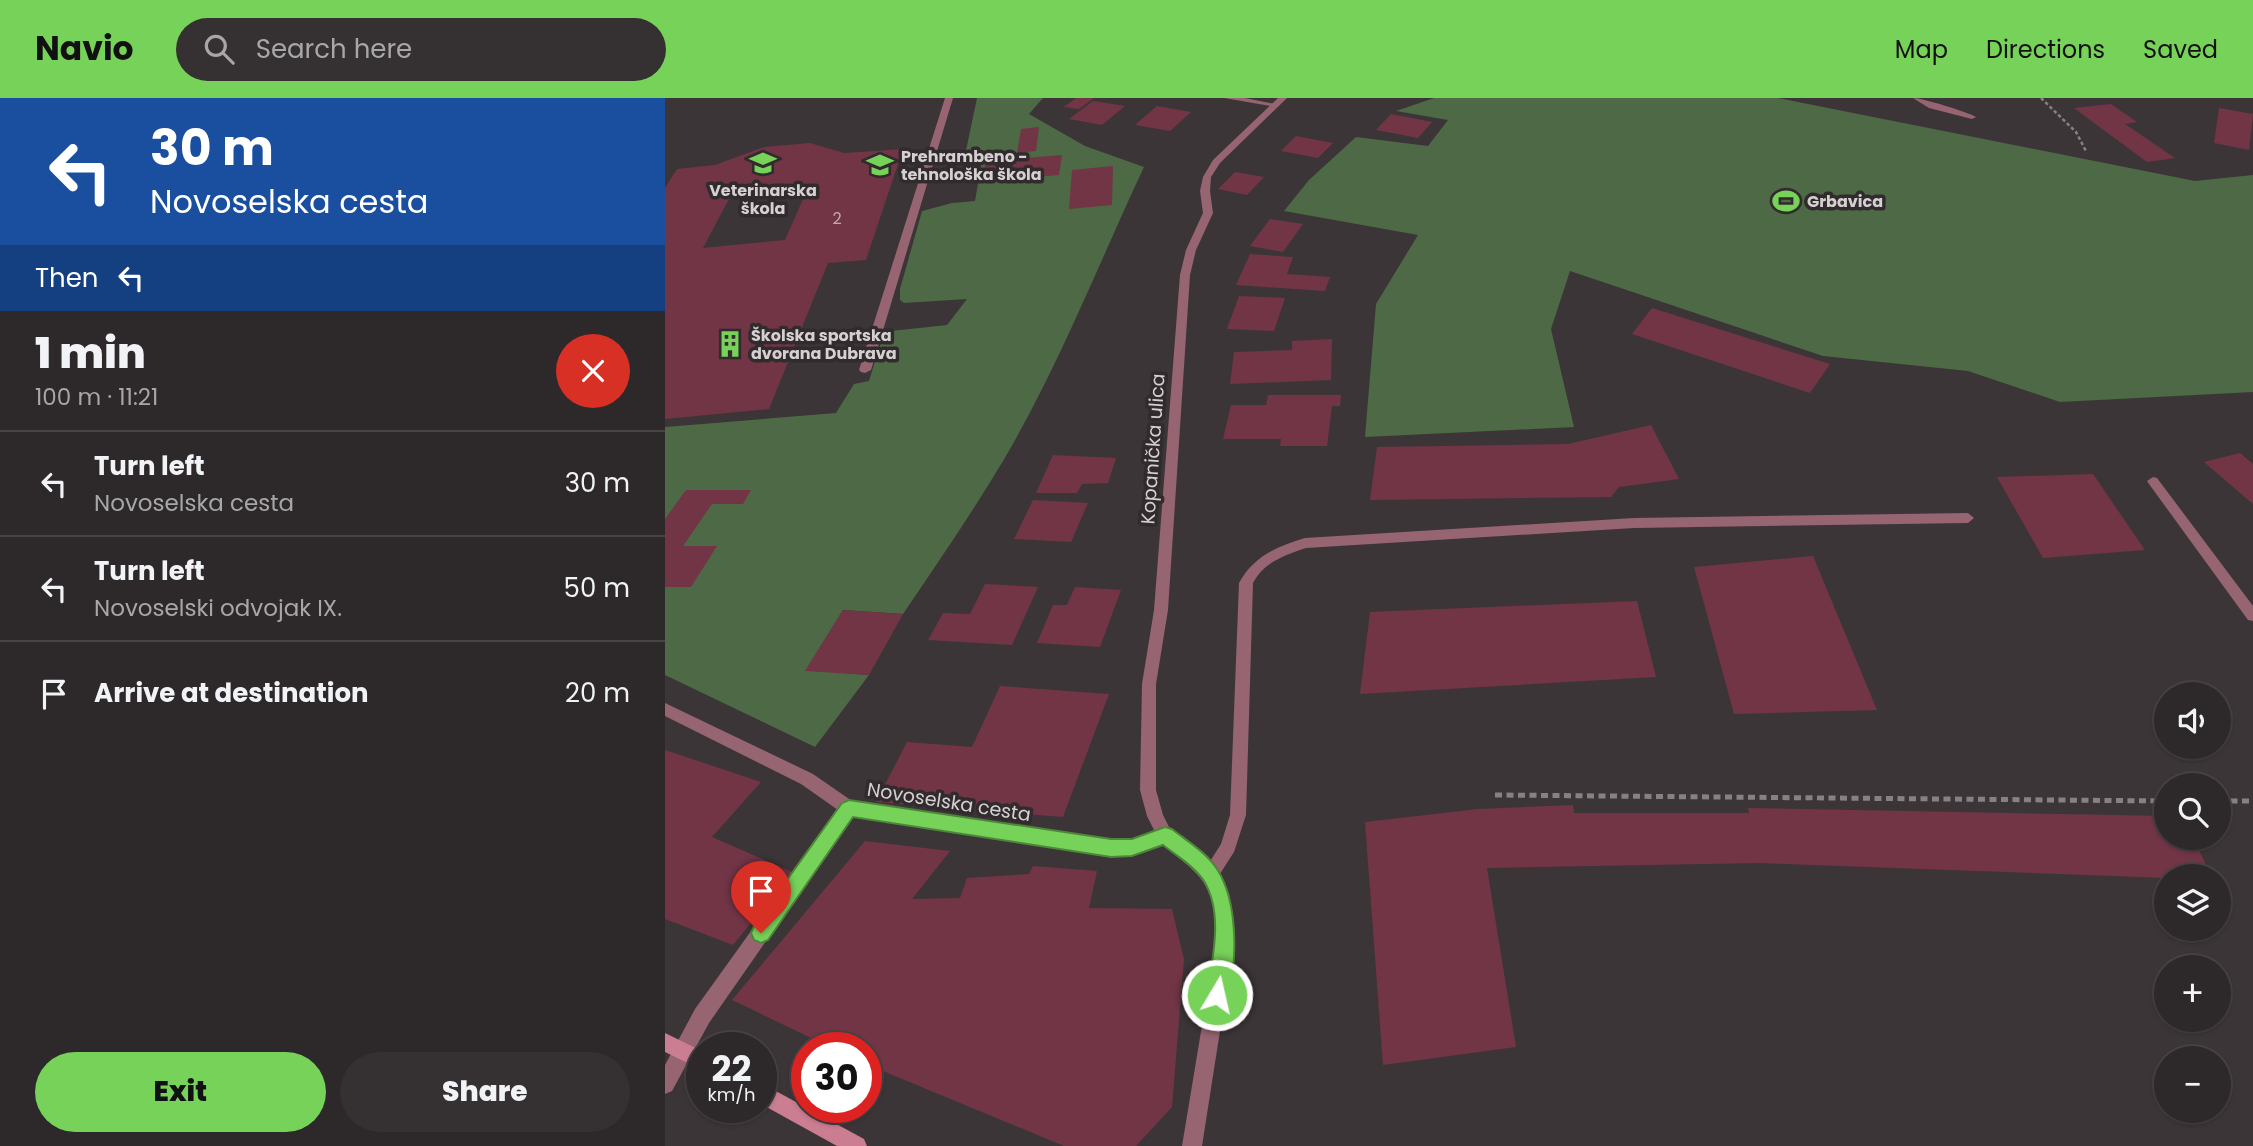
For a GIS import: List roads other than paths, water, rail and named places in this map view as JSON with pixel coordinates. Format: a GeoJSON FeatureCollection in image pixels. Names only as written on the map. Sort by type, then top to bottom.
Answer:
{"type":"FeatureCollection","features":[{"type":"Feature","properties":{"kind":"street"},"geometry":{"type":"LineString","coordinates":[[865,370],[949,98]]}},
{"type":"Feature","properties":{"kind":"street"},"geometry":{"type":"LineString","coordinates":[[1228,98],[1280,102]]}},
{"type":"Feature","properties":{"kind":"street"},"geometry":{"type":"LineString","coordinates":[[1917,98],[1932,106],[1972,117]]}},
{"type":"Feature","properties":{"kind":"street","name":"Kopanička ulica"},"geometry":{"type":"LineString","coordinates":[[1165,835],[1155,816],[1148,790],[1149,684],[1161,610],[1185,275],[1191,250],[1208,213],[1205,191],[1207,177],[1216,162],[1280,102]]}},
{"type":"Feature","properties":{"kind":"street"},"geometry":{"type":"LineString","coordinates":[[2153,481],[2250,609]]}},
{"type":"Feature","properties":{"kind":"street"},"geometry":{"type":"LineString","coordinates":[[1210,874],[1228,847],[1238,815],[1246,583],[1252,568],[1267,557],[1305,543],[1634,523],[1968,518]]}},
{"type":"Feature","properties":{"kind":"street","name":"Novoselska cesta"},"geometry":{"type":"LineString","coordinates":[[665,709],[807,779],[849,808],[1111,848],[1132,848],[1165,835]]}},
{"type":"Feature","properties":{"kind":"street"},"geometry":{"type":"LineString","coordinates":[[665,1084],[674,1046],[702,1016],[849,808]]}},
{"type":"Feature","properties":{"kind":"street"},"geometry":{"type":"LineString","coordinates":[[1165,835],[1210,874],[1220,893],[1226,935],[1192,1146]]}},
{"type":"Feature","properties":{"kind":"street"},"geometry":{"type":"LineString","coordinates":[[777,1102],[857,1146]]}},
{"type":"Feature","properties":{"kind":"place","name":"Veterinarska škola"},"geometry":{"type":"Point","coordinates":[763,163]}},
{"type":"Feature","properties":{"kind":"place","name":"Prehrambeno - tehnološka škola"},"geometry":{"type":"Point","coordinates":[880,165]}},
{"type":"Feature","properties":{"kind":"place","name":"Grbavica"},"geometry":{"type":"Point","coordinates":[1786,201]}},
{"type":"Feature","properties":{"kind":"place","name":"Školska sportska dvorana Dubrava"},"geometry":{"type":"Point","coordinates":[730,344]}}]}
